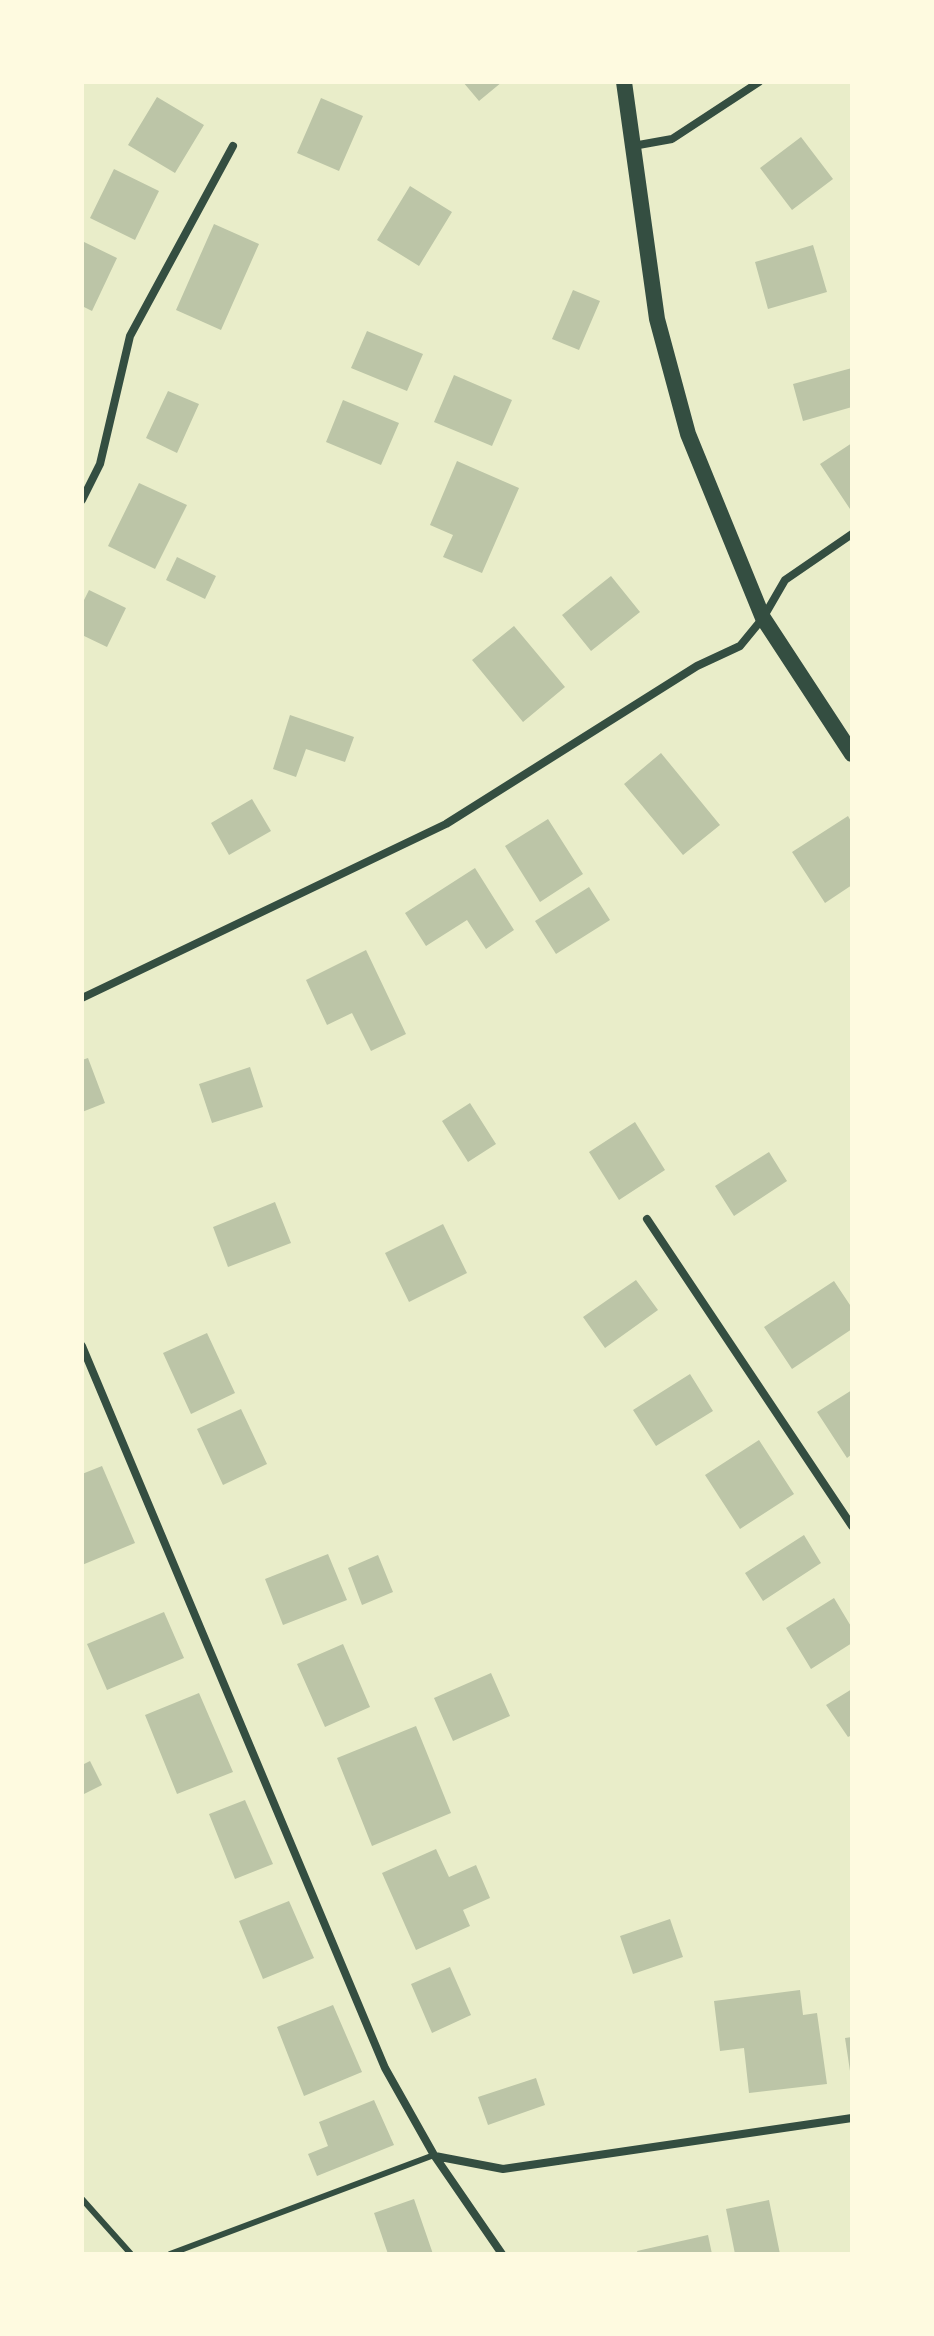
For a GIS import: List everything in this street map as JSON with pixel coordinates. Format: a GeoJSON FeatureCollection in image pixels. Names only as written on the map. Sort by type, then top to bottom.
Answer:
{"type":"FeatureCollection","features":[{"type":"Feature","properties":{"kind":"main road"},"geometry":{"type":"LineString","coordinates":[[625,89],[657,319],[688,434],[763,618],[852,754]]}},
{"type":"Feature","properties":{"kind":"street"},"geometry":{"type":"LineString","coordinates":[[613,82],[625,89]]}},
{"type":"Feature","properties":{"kind":"street"},"geometry":{"type":"LineString","coordinates":[[632,146],[672,139],[759,82]]}},
{"type":"Feature","properties":{"kind":"street"},"geometry":{"type":"LineString","coordinates":[[82,500],[100,464],[130,336],[233,146]]}},
{"type":"Feature","properties":{"kind":"street"},"geometry":{"type":"LineString","coordinates":[[82,998],[446,824],[697,666],[740,646],[763,618],[785,580],[852,534]]}},
{"type":"Feature","properties":{"kind":"street"},"geometry":{"type":"LineString","coordinates":[[647,1219],[852,1526]]}},
{"type":"Feature","properties":{"kind":"street"},"geometry":{"type":"LineString","coordinates":[[82,1346],[385,2068],[434,2155],[502,2254]]}},
{"type":"Feature","properties":{"kind":"street"},"geometry":{"type":"LineString","coordinates":[[434,2155],[503,2169],[852,2118]]}},
{"type":"Feature","properties":{"kind":"lane"},"geometry":{"type":"LineString","coordinates":[[170,2254],[434,2155]]}},
{"type":"Feature","properties":{"kind":"lane"},"geometry":{"type":"LineString","coordinates":[[82,2199],[131,2254]]}},
{"type":"Feature","properties":{"kind":"building"},"geometry":{"type":"Polygon","coordinates":[[[463,82],[502,82],[479,101],[463,82]]]}},
{"type":"Feature","properties":{"kind":"building"},"geometry":{"type":"Polygon","coordinates":[[[157,97],[204,125],[175,173],[128,145],[157,97]]]}},
{"type":"Feature","properties":{"kind":"building"},"geometry":{"type":"Polygon","coordinates":[[[321,98],[363,116],[339,171],[297,153],[321,98]]]}},
{"type":"Feature","properties":{"kind":"building"},"geometry":{"type":"Polygon","coordinates":[[[801,137],[833,179],[792,210],[760,168],[801,137]]]}},
{"type":"Feature","properties":{"kind":"building"},"geometry":{"type":"Polygon","coordinates":[[[114,169],[159,191],[135,240],[90,218],[114,169]]]}},
{"type":"Feature","properties":{"kind":"building"},"geometry":{"type":"Polygon","coordinates":[[[410,186],[452,212],[419,266],[377,240],[410,186]]]}},
{"type":"Feature","properties":{"kind":"building"},"geometry":{"type":"Polygon","coordinates":[[[214,224],[259,244],[221,330],[176,310],[214,224]]]}},
{"type":"Feature","properties":{"kind":"building"},"geometry":{"type":"Polygon","coordinates":[[[82,241],[117,258],[92,311],[82,306],[82,241]]]}},
{"type":"Feature","properties":{"kind":"building"},"geometry":{"type":"Polygon","coordinates":[[[813,245],[827,292],[768,309],[755,262],[813,245]]]}},
{"type":"Feature","properties":{"kind":"building"},"geometry":{"type":"Polygon","coordinates":[[[573,290],[600,301],[579,350],[552,339],[573,290]]]}},
{"type":"Feature","properties":{"kind":"building"},"geometry":{"type":"Polygon","coordinates":[[[367,331],[423,354],[407,391],[351,368],[367,331]]]}},
{"type":"Feature","properties":{"kind":"building"},"geometry":{"type":"Polygon","coordinates":[[[852,368],[852,407],[803,421],[793,384],[852,368]]]}},
{"type":"Feature","properties":{"kind":"building"},"geometry":{"type":"Polygon","coordinates":[[[454,375],[512,400],[492,446],[434,422],[454,375]]]}},
{"type":"Feature","properties":{"kind":"building"},"geometry":{"type":"Polygon","coordinates":[[[168,391],[199,404],[177,453],[146,438],[168,391]]]}},
{"type":"Feature","properties":{"kind":"building"},"geometry":{"type":"Polygon","coordinates":[[[343,400],[399,423],[381,465],[326,442],[343,400]]]}},
{"type":"Feature","properties":{"kind":"building"},"geometry":{"type":"Polygon","coordinates":[[[852,443],[852,512],[820,464],[852,443]]]}},
{"type":"Feature","properties":{"kind":"building"},"geometry":{"type":"Polygon","coordinates":[[[457,461],[519,488],[482,573],[443,557],[453,535],[430,525],[457,461]]]}},
{"type":"Feature","properties":{"kind":"building"},"geometry":{"type":"Polygon","coordinates":[[[139,483],[187,505],[155,569],[108,546],[139,483]]]}},
{"type":"Feature","properties":{"kind":"building"},"geometry":{"type":"Polygon","coordinates":[[[177,557],[216,576],[205,599],[166,580],[177,557]]]}},
{"type":"Feature","properties":{"kind":"building"},"geometry":{"type":"Polygon","coordinates":[[[611,576],[640,612],[591,651],[562,615],[611,576]]]}},
{"type":"Feature","properties":{"kind":"building"},"geometry":{"type":"Polygon","coordinates":[[[89,590],[126,608],[107,647],[82,635],[82,604],[89,590]]]}},
{"type":"Feature","properties":{"kind":"building"},"geometry":{"type":"Polygon","coordinates":[[[514,626],[565,687],[523,722],[472,660],[514,626]]]}},
{"type":"Feature","properties":{"kind":"building"},"geometry":{"type":"Polygon","coordinates":[[[290,715],[354,737],[345,762],[306,749],[296,777],[273,769],[290,715]]]}},
{"type":"Feature","properties":{"kind":"building"},"geometry":{"type":"Polygon","coordinates":[[[661,753],[720,825],[683,855],[624,784],[661,753]]]}},
{"type":"Feature","properties":{"kind":"building"},"geometry":{"type":"Polygon","coordinates":[[[252,799],[271,831],[229,855],[211,823],[252,799]]]}},
{"type":"Feature","properties":{"kind":"building"},"geometry":{"type":"Polygon","coordinates":[[[848,816],[852,823],[852,885],[825,903],[792,852],[848,816]]]}},
{"type":"Feature","properties":{"kind":"building"},"geometry":{"type":"Polygon","coordinates":[[[548,819],[583,874],[540,902],[505,846],[548,819]]]}},
{"type":"Feature","properties":{"kind":"building"},"geometry":{"type":"Polygon","coordinates":[[[475,868],[514,930],[486,949],[467,920],[426,946],[405,913],[475,868]]]}},
{"type":"Feature","properties":{"kind":"building"},"geometry":{"type":"Polygon","coordinates":[[[589,887],[610,920],[556,954],[535,921],[589,887]]]}},
{"type":"Feature","properties":{"kind":"building"},"geometry":{"type":"Polygon","coordinates":[[[366,950],[406,1034],[371,1051],[352,1013],[327,1025],[306,980],[366,950]]]}},
{"type":"Feature","properties":{"kind":"building"},"geometry":{"type":"Polygon","coordinates":[[[88,1058],[105,1103],[82,1112],[82,1060],[88,1058]]]}},
{"type":"Feature","properties":{"kind":"building"},"geometry":{"type":"Polygon","coordinates":[[[250,1067],[263,1107],[212,1123],[199,1084],[250,1067]]]}},
{"type":"Feature","properties":{"kind":"building"},"geometry":{"type":"Polygon","coordinates":[[[470,1103],[496,1144],[468,1162],[442,1121],[470,1103]]]}},
{"type":"Feature","properties":{"kind":"building"},"geometry":{"type":"Polygon","coordinates":[[[635,1122],[665,1170],[619,1200],[589,1152],[635,1122]]]}},
{"type":"Feature","properties":{"kind":"building"},"geometry":{"type":"Polygon","coordinates":[[[769,1152],[787,1181],[734,1216],[715,1186],[769,1152]]]}},
{"type":"Feature","properties":{"kind":"building"},"geometry":{"type":"Polygon","coordinates":[[[275,1202],[291,1243],[228,1267],[213,1227],[275,1202]]]}},
{"type":"Feature","properties":{"kind":"building"},"geometry":{"type":"Polygon","coordinates":[[[443,1224],[467,1273],[409,1302],[385,1253],[443,1224]]]}},
{"type":"Feature","properties":{"kind":"building"},"geometry":{"type":"Polygon","coordinates":[[[636,1280],[658,1310],[605,1348],[583,1317],[636,1280]]]}},
{"type":"Feature","properties":{"kind":"building"},"geometry":{"type":"Polygon","coordinates":[[[834,1281],[852,1308],[852,1329],[792,1369],[764,1327],[834,1281]]]}},
{"type":"Feature","properties":{"kind":"building"},"geometry":{"type":"Polygon","coordinates":[[[207,1333],[235,1393],[191,1414],[163,1353],[207,1333]]]}},
{"type":"Feature","properties":{"kind":"building"},"geometry":{"type":"Polygon","coordinates":[[[690,1374],[713,1411],[656,1446],[633,1410],[690,1374]]]}},
{"type":"Feature","properties":{"kind":"building"},"geometry":{"type":"Polygon","coordinates":[[[852,1390],[852,1454],[847,1458],[817,1412],[852,1390]]]}},
{"type":"Feature","properties":{"kind":"building"},"geometry":{"type":"Polygon","coordinates":[[[241,1409],[267,1464],[223,1485],[197,1429],[241,1409]]]}},
{"type":"Feature","properties":{"kind":"building"},"geometry":{"type":"Polygon","coordinates":[[[759,1440],[794,1494],[740,1529],[705,1475],[759,1440]]]}},
{"type":"Feature","properties":{"kind":"building"},"geometry":{"type":"Polygon","coordinates":[[[102,1466],[135,1543],[82,1565],[82,1474],[102,1466]]]}},
{"type":"Feature","properties":{"kind":"building"},"geometry":{"type":"Polygon","coordinates":[[[804,1535],[821,1563],[763,1601],[745,1573],[804,1535]]]}},
{"type":"Feature","properties":{"kind":"building"},"geometry":{"type":"Polygon","coordinates":[[[328,1554],[347,1600],[283,1625],[265,1579],[328,1554]]]}},
{"type":"Feature","properties":{"kind":"building"},"geometry":{"type":"Polygon","coordinates":[[[378,1555],[393,1592],[362,1605],[348,1568],[378,1555]]]}},
{"type":"Feature","properties":{"kind":"building"},"geometry":{"type":"Polygon","coordinates":[[[834,1598],[852,1628],[852,1643],[811,1669],[786,1628],[834,1598]]]}},
{"type":"Feature","properties":{"kind":"building"},"geometry":{"type":"Polygon","coordinates":[[[164,1612],[184,1658],[107,1690],[87,1644],[164,1612]]]}},
{"type":"Feature","properties":{"kind":"building"},"geometry":{"type":"Polygon","coordinates":[[[343,1644],[370,1707],[325,1727],[297,1664],[343,1644]]]}},
{"type":"Feature","properties":{"kind":"building"},"geometry":{"type":"Polygon","coordinates":[[[491,1673],[510,1716],[453,1741],[434,1698],[491,1673]]]}},
{"type":"Feature","properties":{"kind":"building"},"geometry":{"type":"Polygon","coordinates":[[[852,1689],[852,1735],[848,1737],[826,1705],[852,1689]]]}},
{"type":"Feature","properties":{"kind":"building"},"geometry":{"type":"Polygon","coordinates":[[[199,1693],[233,1772],[177,1794],[145,1715],[199,1693]]]}},
{"type":"Feature","properties":{"kind":"building"},"geometry":{"type":"Polygon","coordinates":[[[416,1726],[451,1813],[372,1846],[337,1758],[416,1726]]]}},
{"type":"Feature","properties":{"kind":"building"},"geometry":{"type":"Polygon","coordinates":[[[90,1761],[102,1785],[82,1795],[82,1765],[90,1761]]]}},
{"type":"Feature","properties":{"kind":"building"},"geometry":{"type":"Polygon","coordinates":[[[245,1800],[273,1864],[235,1879],[209,1814],[245,1800]]]}},
{"type":"Feature","properties":{"kind":"building"},"geometry":{"type":"Polygon","coordinates":[[[436,1849],[449,1877],[476,1865],[490,1898],[463,1910],[470,1926],[416,1950],[382,1873],[436,1849]]]}},
{"type":"Feature","properties":{"kind":"building"},"geometry":{"type":"Polygon","coordinates":[[[289,1901],[314,1958],[263,1979],[239,1921],[289,1901]]]}},
{"type":"Feature","properties":{"kind":"building"},"geometry":{"type":"Polygon","coordinates":[[[670,1919],[683,1957],[633,1974],[620,1936],[670,1919]]]}},
{"type":"Feature","properties":{"kind":"building"},"geometry":{"type":"Polygon","coordinates":[[[450,1967],[471,2015],[432,2033],[411,1984],[450,1967]]]}},
{"type":"Feature","properties":{"kind":"building"},"geometry":{"type":"Polygon","coordinates":[[[800,1990],[803,2015],[817,2013],[827,2084],[749,2093],[744,2048],[720,2051],[714,2001],[800,1990]]]}},
{"type":"Feature","properties":{"kind":"building"},"geometry":{"type":"Polygon","coordinates":[[[333,2005],[362,2072],[304,2096],[277,2027],[333,2005]]]}},
{"type":"Feature","properties":{"kind":"building"},"geometry":{"type":"Polygon","coordinates":[[[852,2037],[852,2071],[850,2071],[845,2038],[852,2037]]]}},
{"type":"Feature","properties":{"kind":"building"},"geometry":{"type":"Polygon","coordinates":[[[536,2078],[545,2105],[488,2125],[478,2097],[536,2078]]]}},
{"type":"Feature","properties":{"kind":"building"},"geometry":{"type":"Polygon","coordinates":[[[374,2100],[394,2145],[317,2176],[308,2154],[328,2146],[319,2122],[374,2100]]]}},
{"type":"Feature","properties":{"kind":"building"},"geometry":{"type":"Polygon","coordinates":[[[414,2199],[433,2254],[388,2254],[374,2213],[414,2199]]]}},
{"type":"Feature","properties":{"kind":"building"},"geometry":{"type":"Polygon","coordinates":[[[769,2200],[780,2254],[735,2254],[726,2209],[769,2200]]]}},
{"type":"Feature","properties":{"kind":"building"},"geometry":{"type":"Polygon","coordinates":[[[708,2235],[712,2254],[638,2254],[637,2251],[708,2235]]]}}]}
